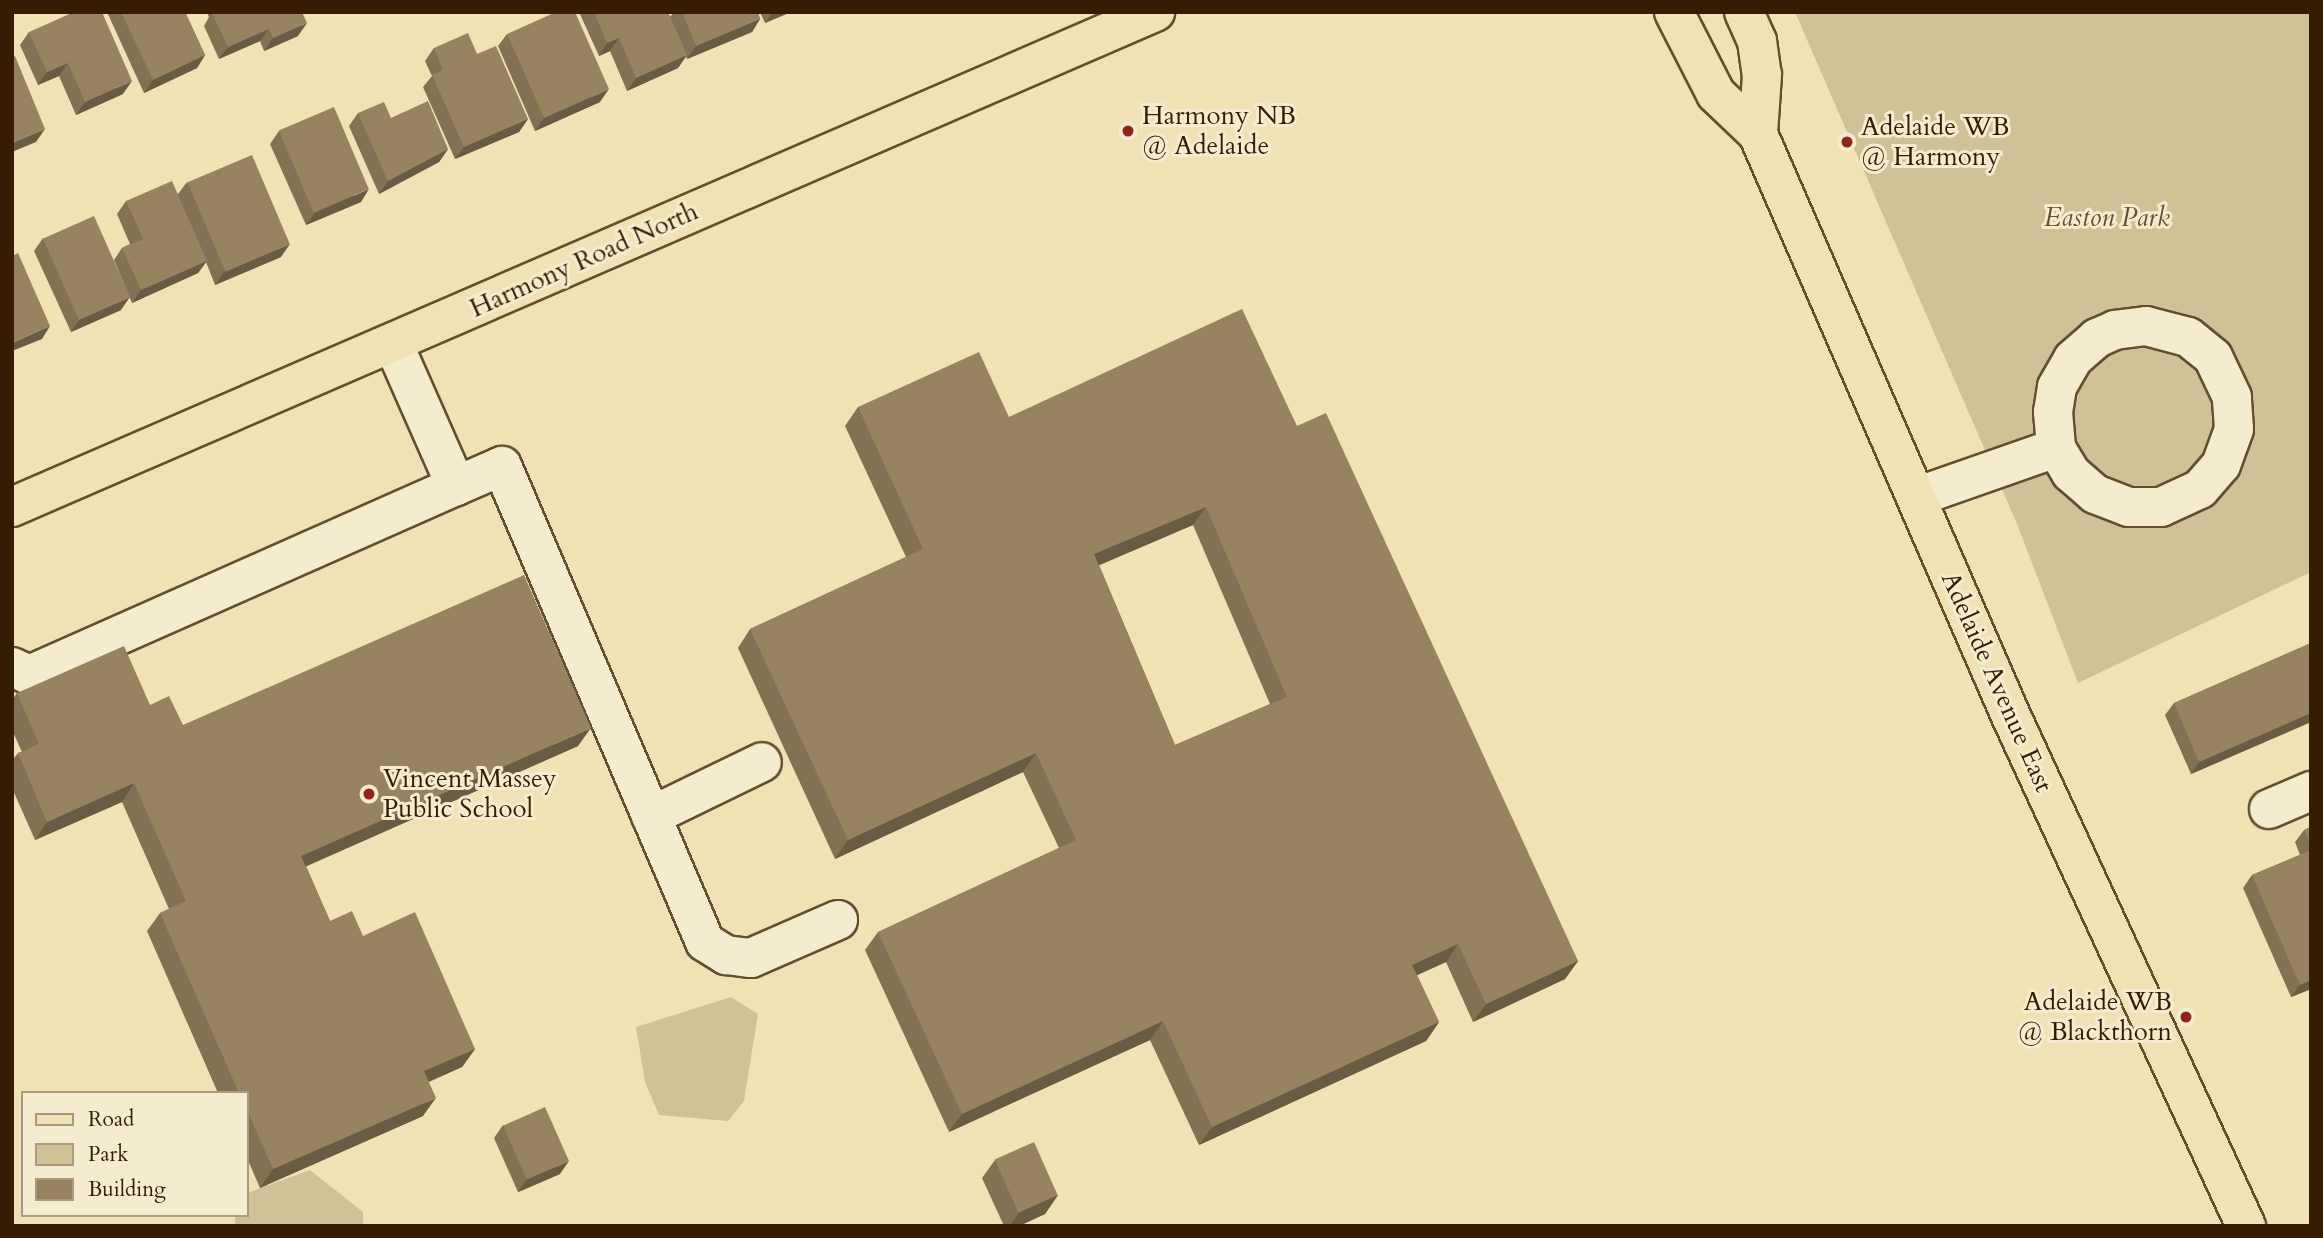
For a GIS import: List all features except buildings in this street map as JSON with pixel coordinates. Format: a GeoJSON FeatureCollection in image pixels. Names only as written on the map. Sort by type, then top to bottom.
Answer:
{"type":"FeatureCollection","features":[{"type":"Feature","properties":{"kind":"main road","name":"Harmony Road North"},"geometry":{"type":"LineString","coordinates":[[12,507],[1155,12]]}},
{"type":"Feature","properties":{"kind":"main road","name":"Adelaide Avenue East"},"geometry":{"type":"LineString","coordinates":[[1674,12],[1716,94],[1758,134],[2011,716],[2246,1226]]}},
{"type":"Feature","properties":{"kind":"main road","name":"Adelaide Avenue East"},"geometry":{"type":"LineString","coordinates":[[1744,12],[1757,41],[1762,75],[1758,134]]}},
{"type":"Feature","properties":{"kind":"lane"},"geometry":{"type":"LineString","coordinates":[[2146,326],[2188,337],[2213,358],[2232,397],[2234,429],[2221,465],[2200,489],[2161,507],[2129,507],[2095,495],[2071,473],[2056,447],[2053,412],[2057,387],[2073,359],[2096,338],[2115,330],[2146,326]]}},
{"type":"Feature","properties":{"kind":"lane"},"geometry":{"type":"LineString","coordinates":[[393,342],[456,486]]}},
{"type":"Feature","properties":{"kind":"lane"},"geometry":{"type":"LineString","coordinates":[[1916,497],[2056,447]]}},
{"type":"Feature","properties":{"kind":"lane"},"geometry":{"type":"LineString","coordinates":[[12,667],[29,675],[502,466],[705,942],[726,954],[751,958],[838,920]]}},
{"type":"Feature","properties":{"kind":"lane"},"geometry":{"type":"LineString","coordinates":[[651,816],[762,762]]}},
{"type":"Feature","properties":{"kind":"lane"},"geometry":{"type":"LineString","coordinates":[[2269,809],[2311,791]]}},
{"type":"Feature","properties":{"kind":"green space","name":"Easton Park"},"geometry":{"type":"Polygon","coordinates":[[[1795,12],[2311,12],[2311,572],[2078,683],[2017,524],[1795,12]]]}},
{"type":"Feature","properties":{"kind":"green space"},"geometry":{"type":"Polygon","coordinates":[[[731,997],[758,1014],[744,1101],[728,1121],[659,1115],[645,1082],[636,1027],[731,997]]]}},
{"type":"Feature","properties":{"kind":"green space"},"geometry":{"type":"Polygon","coordinates":[[[310,1170],[363,1212],[363,1226],[235,1226],[235,1217],[248,1217],[248,1193],[310,1170]]]}},
{"type":"Feature","properties":{"kind":"place","name":"Harmony NB @ Adelaide"},"geometry":{"type":"Point","coordinates":[1128,131]}},
{"type":"Feature","properties":{"kind":"place","name":"Adelaide WB @ Harmony"},"geometry":{"type":"Point","coordinates":[1847,142]}},
{"type":"Feature","properties":{"kind":"place","name":"Vincent Massey Public School"},"geometry":{"type":"Point","coordinates":[369,794]}},
{"type":"Feature","properties":{"kind":"place","name":"Adelaide WB @ Blackthorn"},"geometry":{"type":"Point","coordinates":[2186,1017]}}]}
